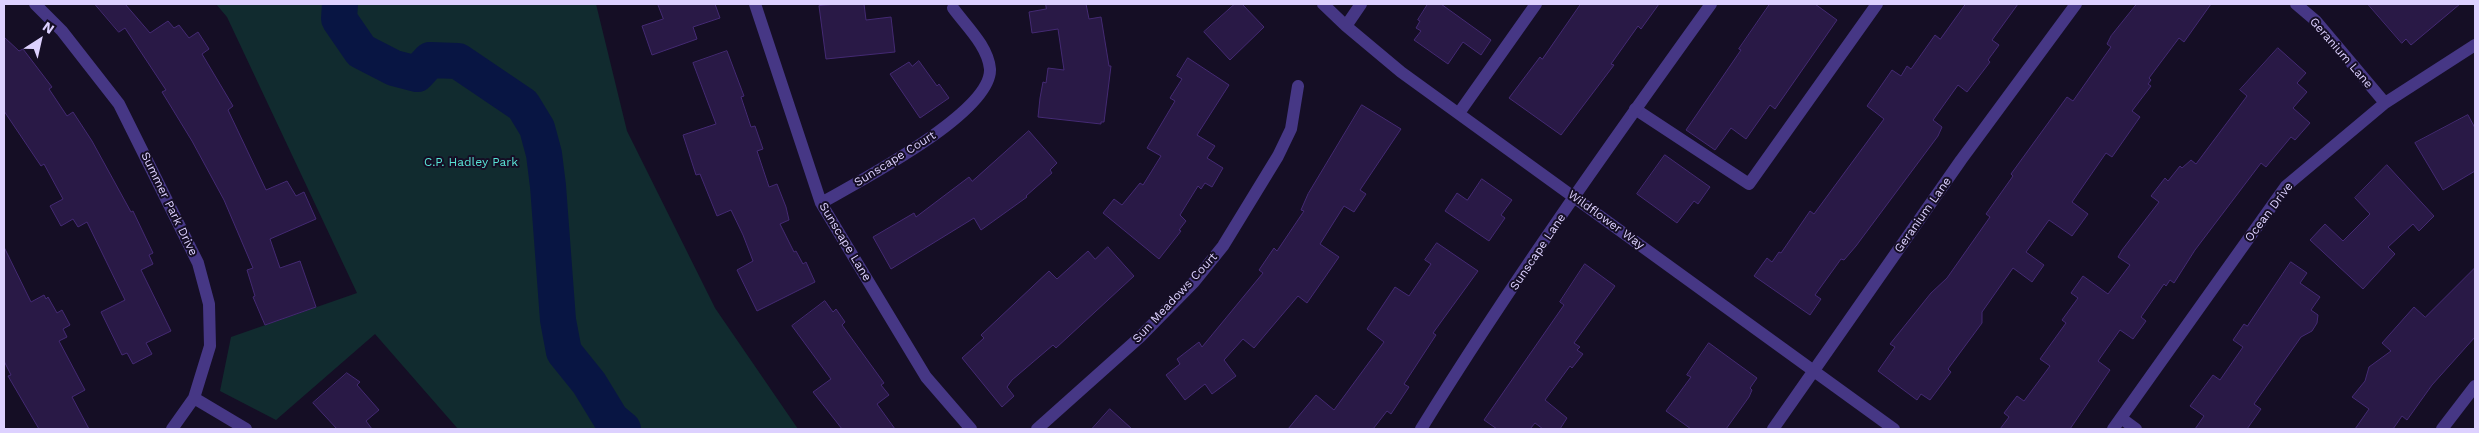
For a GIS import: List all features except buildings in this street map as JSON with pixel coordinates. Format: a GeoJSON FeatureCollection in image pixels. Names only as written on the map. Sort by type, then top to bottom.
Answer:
{"type":"FeatureCollection","features":[{"type":"Feature","properties":{"kind":"street","name":"Summer Park Drive"},"geometry":{"type":"LineString","coordinates":[[35,4],[62,31],[120,104],[198,263],[209,304],[210,346],[194,398],[172,429]]}},
{"type":"Feature","properties":{"kind":"street","name":"Sunscape Lane"},"geometry":{"type":"LineString","coordinates":[[755,4],[821,204],[926,377],[971,429]]}},
{"type":"Feature","properties":{"kind":"street","name":"Wildflower Way"},"geometry":{"type":"LineString","coordinates":[[1323,4],[1346,26],[1402,72],[1894,429]]}},
{"type":"Feature","properties":{"kind":"street"},"geometry":{"type":"LineString","coordinates":[[1346,26],[1361,4]]}},
{"type":"Feature","properties":{"kind":"street"},"geometry":{"type":"LineString","coordinates":[[1459,113],[1536,4]]}},
{"type":"Feature","properties":{"kind":"street","name":"Sunscape Lane"},"geometry":{"type":"LineString","coordinates":[[1421,429],[1450,382],[1635,109],[1711,4]]}},
{"type":"Feature","properties":{"kind":"street"},"geometry":{"type":"LineString","coordinates":[[1635,109],[1749,184],[1877,4]]}},
{"type":"Feature","properties":{"kind":"street","name":"Geranium Lane"},"geometry":{"type":"LineString","coordinates":[[1773,429],[1961,160],[2076,4]]}},
{"type":"Feature","properties":{"kind":"street","name":"Geranium Lane"},"geometry":{"type":"LineString","coordinates":[[2296,4],[2316,21],[2385,103]]}},
{"type":"Feature","properties":{"kind":"street","name":"Sunscape Court"},"geometry":{"type":"LineString","coordinates":[[821,204],[924,143],[980,96],[990,70],[983,47],[953,8]]}},
{"type":"Feature","properties":{"kind":"street","name":"Ocean Drive"},"geometry":{"type":"LineString","coordinates":[[2113,429],[2286,186],[2385,103],[2475,45]]}},
{"type":"Feature","properties":{"kind":"street","name":"Sun Meadows Court"},"geometry":{"type":"LineString","coordinates":[[1038,429],[1140,337],[1194,282],[1223,246],[1278,156],[1291,129],[1298,86]]}},
{"type":"Feature","properties":{"kind":"street"},"geometry":{"type":"LineString","coordinates":[[2442,429],[2475,386]]}},
{"type":"Feature","properties":{"kind":"street"},"geometry":{"type":"LineString","coordinates":[[194,398],[246,429]]}},
{"type":"Feature","properties":{"kind":"street"},"geometry":{"type":"LineString","coordinates":[[2121,418],[2136,429]]}},
{"type":"Feature","properties":{"kind":"green space","name":"C.P. Hadley Park"},"geometry":{"type":"Polygon","coordinates":[[[216,4],[596,4],[627,131],[715,308],[798,429],[458,429],[375,334],[276,420],[220,391],[231,337],[357,293],[227,17],[216,4]]]}},
{"type":"Feature","properties":{"kind":"waterway"},"geometry":{"type":"LineString","coordinates":[[340,4],[339,19],[361,51],[394,68],[417,74],[430,60],[458,61],[523,105],[537,128],[544,154],[558,320],[564,352],[589,383],[611,419],[623,429]]}}]}
